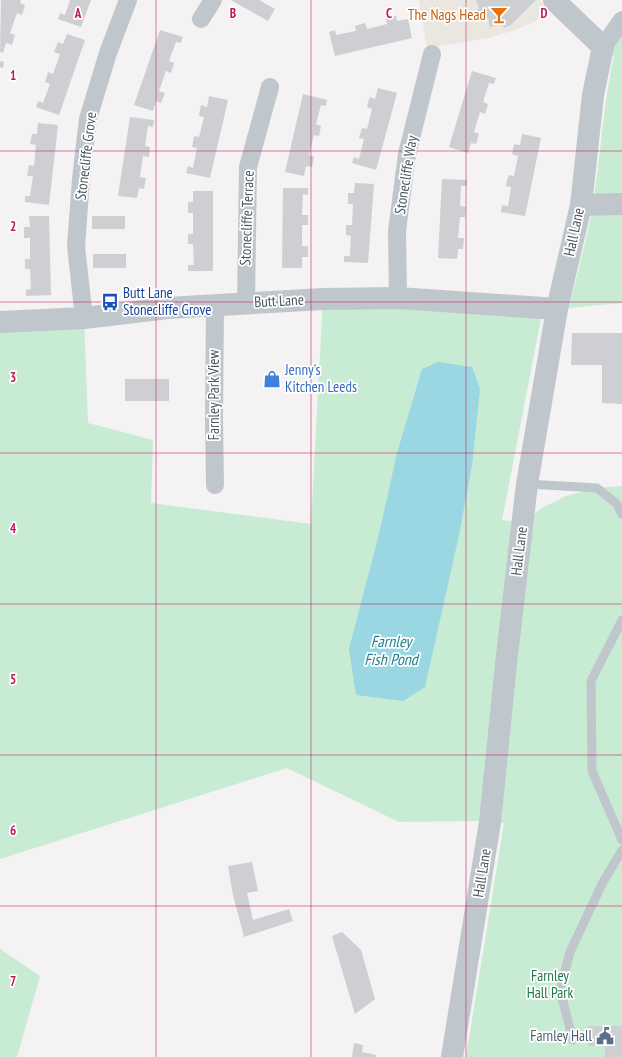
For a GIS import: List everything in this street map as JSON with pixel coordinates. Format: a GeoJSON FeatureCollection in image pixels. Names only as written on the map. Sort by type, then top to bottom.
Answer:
{"type":"FeatureCollection","features":[{"type":"Feature","properties":{"kind":"street","name":"Stonecliffe Grove"},"geometry":{"type":"LineString","coordinates":[[84,318],[76,246],[81,178],[88,119],[108,53],[128,0]]}},
{"type":"Feature","properties":{"kind":"street"},"geometry":{"type":"LineString","coordinates":[[202,19],[213,0]]}},
{"type":"Feature","properties":{"kind":"street"},"geometry":{"type":"LineString","coordinates":[[554,0],[603,47],[622,20]]}},
{"type":"Feature","properties":{"kind":"street","name":"Hall Lane"},"geometry":{"type":"LineString","coordinates":[[452,1057],[490,822],[506,664],[527,484],[557,309],[581,204],[593,95],[603,47]]}},
{"type":"Feature","properties":{"kind":"street","name":"Stonecliffe Way"},"geometry":{"type":"LineString","coordinates":[[398,298],[397,231],[407,154],[432,54]]}},
{"type":"Feature","properties":{"kind":"street","name":"Stonecliffe Terrace"},"geometry":{"type":"LineString","coordinates":[[246,303],[248,168],[270,87]]}},
{"type":"Feature","properties":{"kind":"street"},"geometry":{"type":"LineString","coordinates":[[581,204],[622,204]]}},
{"type":"Feature","properties":{"kind":"street","name":"Butt Lane"},"geometry":{"type":"LineString","coordinates":[[0,322],[84,318],[168,308],[323,299],[398,298],[557,309]]}},
{"type":"Feature","properties":{"kind":"street","name":"Farnley Park View"},"geometry":{"type":"LineString","coordinates":[[214,485],[215,305]]}},
{"type":"Feature","properties":{"kind":"lane"},"geometry":{"type":"LineString","coordinates":[[527,484],[597,488],[617,504],[622,514]]}},
{"type":"Feature","properties":{"kind":"lane"},"geometry":{"type":"LineString","coordinates":[[622,620],[591,681],[592,771],[622,840]]}},
{"type":"Feature","properties":{"kind":"lane"},"geometry":{"type":"LineString","coordinates":[[573,1040],[560,990],[570,952],[602,884],[622,850]]}},
{"type":"Feature","properties":{"kind":"shaded area"},"geometry":{"type":"Polygon","coordinates":[[[419,0],[540,0],[550,9],[536,21],[515,30],[489,38],[427,48],[419,0]]]}},
{"type":"Feature","properties":{"kind":"green space"},"geometry":{"type":"Polygon","coordinates":[[[622,20],[622,303],[569,308],[593,204],[607,92],[614,56],[603,47],[622,20]]]}},
{"type":"Feature","properties":{"kind":"green space","name":"Farnley Hall Park"},"geometry":{"type":"Polygon","coordinates":[[[323,299],[543,308],[502,520],[526,523],[540,509],[566,496],[597,488],[622,486],[622,1057],[466,1057],[504,823],[478,821],[399,822],[287,768],[0,859],[0,322],[84,318],[88,423],[153,440],[151,503],[311,524],[323,299]]]}},
{"type":"Feature","properties":{"kind":"green space"},"geometry":{"type":"Polygon","coordinates":[[[0,949],[40,976],[17,1057],[0,1057],[0,949]]]}},
{"type":"Feature","properties":{"kind":"water","name":"Farnley Fish Pond"},"geometry":{"type":"Polygon","coordinates":[[[438,362],[472,367],[480,389],[472,465],[459,535],[425,687],[403,701],[356,695],[349,649],[380,530],[397,453],[422,369],[438,362]]]}},
{"type":"Feature","properties":{"kind":"building"},"geometry":{"type":"Polygon","coordinates":[[[1,0],[21,0],[20,3],[25,5],[22,15],[17,13],[10,33],[15,35],[12,45],[6,43],[3,53],[0,52],[1,0]]]}},
{"type":"Feature","properties":{"kind":"building"},"geometry":{"type":"Polygon","coordinates":[[[70,0],[91,0],[81,27],[58,19],[60,13],[65,15],[70,0]]]}},
{"type":"Feature","properties":{"kind":"building"},"geometry":{"type":"Polygon","coordinates":[[[231,0],[259,0],[275,9],[268,21],[231,0]]]}},
{"type":"Feature","properties":{"kind":"building","name":"The Nags Head"},"geometry":{"type":"Polygon","coordinates":[[[476,0],[536,0],[511,25],[504,28],[502,23],[490,27],[488,19],[480,22],[476,10],[479,9],[476,0]]]}},
{"type":"Feature","properties":{"kind":"building"},"geometry":{"type":"Polygon","coordinates":[[[396,16],[397,21],[408,19],[412,38],[335,56],[329,32],[335,30],[336,35],[356,31],[355,26],[365,23],[367,29],[387,24],[386,18],[396,16]]]}},
{"type":"Feature","properties":{"kind":"building"},"geometry":{"type":"Polygon","coordinates":[[[160,30],[183,37],[181,43],[176,42],[169,61],[174,63],[171,73],[166,71],[159,91],[165,93],[161,103],[156,101],[153,111],[134,105],[160,30]]]}},
{"type":"Feature","properties":{"kind":"building"},"geometry":{"type":"Polygon","coordinates":[[[67,34],[85,40],[59,115],[36,107],[38,101],[43,103],[50,84],[45,82],[48,72],[53,74],[60,54],[54,52],[58,42],[63,44],[67,34]]]}},
{"type":"Feature","properties":{"kind":"building"},"geometry":{"type":"Polygon","coordinates":[[[0,61],[4,62],[3,68],[0,67],[0,61]]]}},
{"type":"Feature","properties":{"kind":"building"},"geometry":{"type":"Polygon","coordinates":[[[472,71],[496,78],[494,84],[489,83],[483,102],[488,104],[485,114],[480,112],[474,132],[479,134],[476,144],[471,143],[468,153],[449,147],[472,71]]]}},
{"type":"Feature","properties":{"kind":"building"},"geometry":{"type":"Polygon","coordinates":[[[378,88],[397,93],[376,170],[352,163],[354,157],[359,159],[364,139],[359,138],[362,128],[367,129],[372,109],[367,107],[368,102],[370,97],[375,99],[378,88]]]}},
{"type":"Feature","properties":{"kind":"building"},"geometry":{"type":"Polygon","coordinates":[[[303,94],[327,100],[326,106],[321,105],[316,124],[321,126],[319,136],[314,135],[309,155],[314,157],[312,167],[306,166],[304,176],[285,172],[303,94]]]}},
{"type":"Feature","properties":{"kind":"building"},"geometry":{"type":"Polygon","coordinates":[[[209,96],[228,100],[210,178],[186,173],[188,166],[193,168],[197,148],[192,147],[194,136],[199,137],[204,117],[199,116],[201,105],[207,107],[209,96]]]}},
{"type":"Feature","properties":{"kind":"building"},"geometry":{"type":"Polygon","coordinates":[[[130,117],[154,120],[153,127],[148,126],[145,146],[150,147],[149,157],[143,156],[140,177],[146,178],[144,189],[139,188],[137,198],[118,196],[130,117]]]}},
{"type":"Feature","properties":{"kind":"building"},"geometry":{"type":"Polygon","coordinates":[[[38,123],[58,125],[49,205],[25,202],[25,196],[30,196],[33,176],[27,176],[29,165],[34,166],[36,145],[30,144],[32,134],[37,134],[38,123]]]}},
{"type":"Feature","properties":{"kind":"building"},"geometry":{"type":"Polygon","coordinates":[[[522,134],[541,138],[525,216],[501,212],[502,205],[508,206],[511,187],[506,186],[507,180],[509,175],[514,176],[518,156],[512,154],[514,144],[520,145],[522,134]]]}},
{"type":"Feature","properties":{"kind":"building"},"geometry":{"type":"Polygon","coordinates":[[[442,179],[467,180],[467,186],[461,186],[460,206],[466,207],[465,217],[460,217],[458,238],[464,238],[463,249],[458,249],[457,259],[438,258],[442,179]]]}},
{"type":"Feature","properties":{"kind":"building"},"geometry":{"type":"Polygon","coordinates":[[[355,183],[374,184],[368,263],[344,262],[344,256],[350,256],[351,236],[346,235],[346,225],[352,225],[353,204],[348,204],[348,193],[354,193],[355,183]]]}},
{"type":"Feature","properties":{"kind":"building"},"geometry":{"type":"Polygon","coordinates":[[[283,188],[308,188],[308,195],[303,194],[302,215],[308,215],[308,225],[302,225],[302,246],[308,246],[308,257],[302,257],[302,268],[282,268],[283,188]]]}},
{"type":"Feature","properties":{"kind":"building"},"geometry":{"type":"Polygon","coordinates":[[[193,191],[213,191],[213,271],[188,271],[188,265],[194,265],[193,244],[188,244],[188,234],[193,234],[193,213],[188,213],[188,202],[193,202],[193,191]]]}},
{"type":"Feature","properties":{"kind":"building"},"geometry":{"type":"Polygon","coordinates":[[[29,216],[49,216],[51,295],[26,296],[26,290],[31,289],[30,269],[25,269],[25,259],[30,259],[30,238],[24,238],[24,227],[30,227],[29,216]]]}},
{"type":"Feature","properties":{"kind":"building"},"geometry":{"type":"Polygon","coordinates":[[[92,216],[125,216],[125,229],[92,229],[92,216]]]}},
{"type":"Feature","properties":{"kind":"building"},"geometry":{"type":"Polygon","coordinates":[[[93,254],[126,254],[126,268],[93,268],[93,254]]]}},
{"type":"Feature","properties":{"kind":"building"},"geometry":{"type":"Polygon","coordinates":[[[572,333],[622,333],[622,404],[602,403],[602,365],[571,365],[572,333]]]}},
{"type":"Feature","properties":{"kind":"building"},"geometry":{"type":"Polygon","coordinates":[[[125,379],[169,379],[169,401],[125,401],[125,379]]]}},
{"type":"Feature","properties":{"kind":"building"},"geometry":{"type":"Polygon","coordinates":[[[252,862],[258,891],[247,893],[253,920],[289,909],[293,921],[244,937],[233,895],[228,866],[252,862]]]}},
{"type":"Feature","properties":{"kind":"building"},"geometry":{"type":"Polygon","coordinates":[[[342,932],[361,950],[375,999],[355,1014],[332,936],[342,932]]]}},
{"type":"Feature","properties":{"kind":"building","name":"Farnley Hall"},"geometry":{"type":"Polygon","coordinates":[[[588,1026],[622,1026],[622,1057],[605,1057],[605,1046],[588,1046],[588,1026]]]}},
{"type":"Feature","properties":{"kind":"building"},"geometry":{"type":"Polygon","coordinates":[[[354,1043],[363,1045],[362,1052],[376,1055],[376,1057],[352,1057],[354,1043]]]}},
{"type":"Feature","properties":{"kind":"place","name":"The Nags Head"},"geometry":{"type":"Point","coordinates":[499,15]}},
{"type":"Feature","properties":{"kind":"place","name":"Butt Lane Stonecliffe Grove"},"geometry":{"type":"Point","coordinates":[110,302]}},
{"type":"Feature","properties":{"kind":"place","name":"Jenny's Kitchen Leeds"},"geometry":{"type":"Point","coordinates":[272,379]}},
{"type":"Feature","properties":{"kind":"place","name":"Farnley Hall"},"geometry":{"type":"Point","coordinates":[605,1036]}}]}
